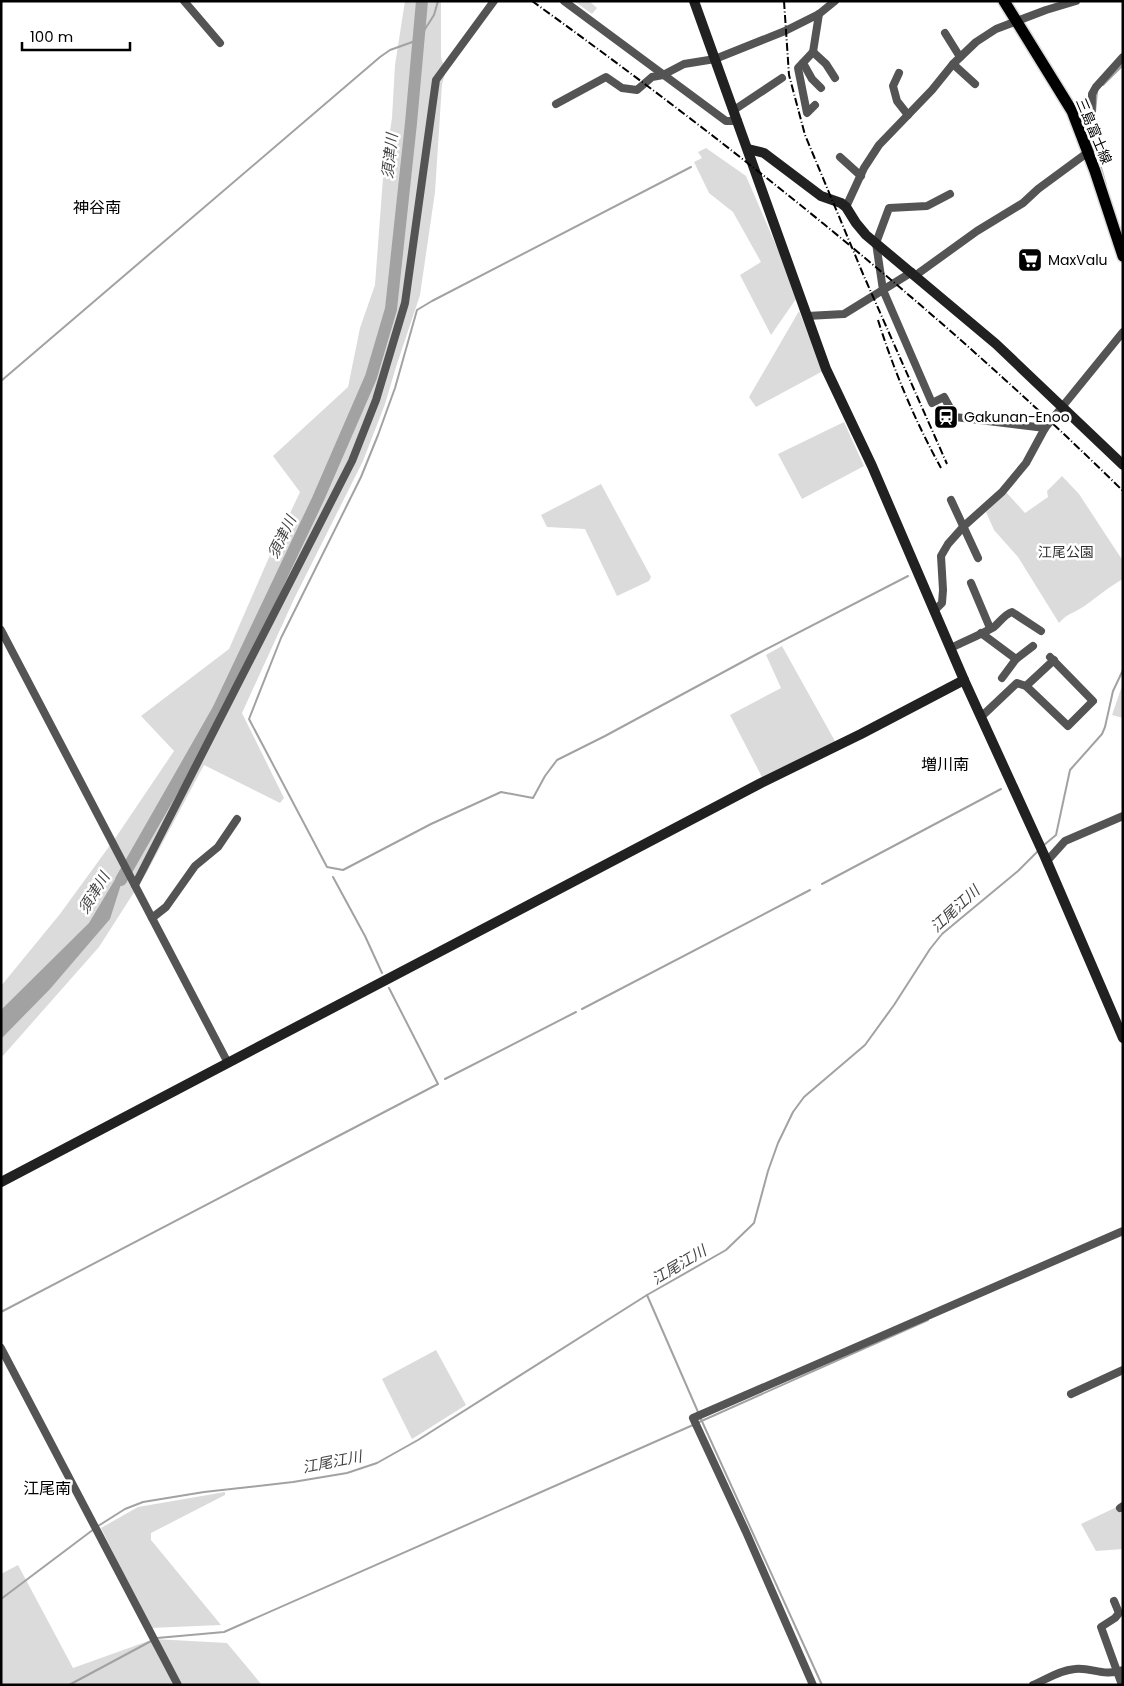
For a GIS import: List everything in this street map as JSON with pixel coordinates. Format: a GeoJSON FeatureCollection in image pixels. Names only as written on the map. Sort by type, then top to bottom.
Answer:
{"type":"FeatureCollection","features":[{"type":"Feature","properties":{"kind":"main road","name":"三島富士線"},"geometry":{"type":"LineString","coordinates":[[1004,1],[1072,111],[1104,196],[1123,256]]}},
{"type":"Feature","properties":{"kind":"street"},"geometry":{"type":"LineString","coordinates":[[184,1],[220,43]]}},
{"type":"Feature","properties":{"kind":"street"},"geometry":{"type":"LineString","coordinates":[[135,885],[352,461],[376,400],[405,303],[436,80],[494,1]]}},
{"type":"Feature","properties":{"kind":"street"},"geometry":{"type":"LineString","coordinates":[[564,1],[726,121],[738,121]]}},
{"type":"Feature","properties":{"kind":"street"},"geometry":{"type":"LineString","coordinates":[[694,1],[826,369],[872,466],[964,680],[1120,1022],[1123,1038]]}},
{"type":"Feature","properties":{"kind":"street"},"geometry":{"type":"LineString","coordinates":[[815,105],[807,113],[798,68],[813,52],[821,12],[820,1]]}},
{"type":"Feature","properties":{"kind":"street"},"geometry":{"type":"LineString","coordinates":[[556,104],[606,77],[622,88],[637,90],[652,77],[663,75],[684,64],[715,59],[785,31],[821,12],[835,1]]}},
{"type":"Feature","properties":{"kind":"street"},"geometry":{"type":"LineString","coordinates":[[846,207],[879,145],[932,90],[953,64],[976,42],[996,29],[1076,1]]}},
{"type":"Feature","properties":{"kind":"street"},"geometry":{"type":"LineString","coordinates":[[945,33],[960,57]]}},
{"type":"Feature","properties":{"kind":"street"},"geometry":{"type":"LineString","coordinates":[[813,52],[826,64],[835,78]]}},
{"type":"Feature","properties":{"kind":"street"},"geometry":{"type":"LineString","coordinates":[[807,316],[844,314],[914,274],[977,231],[1023,203],[1038,189],[1091,150],[1092,94],[1123,57]]}},
{"type":"Feature","properties":{"kind":"street"},"geometry":{"type":"LineString","coordinates":[[803,63],[812,79],[821,88]]}},
{"type":"Feature","properties":{"kind":"street"},"geometry":{"type":"LineString","coordinates":[[953,64],[975,84]]}},
{"type":"Feature","properties":{"kind":"street"},"geometry":{"type":"LineString","coordinates":[[899,73],[893,86],[897,101],[908,115]]}},
{"type":"Feature","properties":{"kind":"street"},"geometry":{"type":"LineString","coordinates":[[734,110],[782,78]]}},
{"type":"Feature","properties":{"kind":"street"},"geometry":{"type":"LineString","coordinates":[[748,149],[764,153],[821,196],[841,203],[846,207],[856,223],[876,243],[996,344],[1123,465]]}},
{"type":"Feature","properties":{"kind":"street"},"geometry":{"type":"LineString","coordinates":[[840,157],[861,176]]}},
{"type":"Feature","properties":{"kind":"street"},"geometry":{"type":"LineString","coordinates":[[950,194],[927,206],[889,208],[876,243],[883,290],[932,403],[944,397],[955,417],[1045,428]]}},
{"type":"Feature","properties":{"kind":"street"},"geometry":{"type":"LineString","coordinates":[[935,610],[942,602],[941,556],[948,544],[964,526],[1002,492],[1026,463],[1045,428],[1123,332]]}},
{"type":"Feature","properties":{"kind":"street"},"geometry":{"type":"LineString","coordinates":[[950,500],[978,558]]}},
{"type":"Feature","properties":{"kind":"street"},"geometry":{"type":"LineString","coordinates":[[971,584],[990,628]]}},
{"type":"Feature","properties":{"kind":"street"},"geometry":{"type":"LineString","coordinates":[[951,648],[990,628],[1012,612],[1041,631]]}},
{"type":"Feature","properties":{"kind":"street"},"geometry":{"type":"LineString","coordinates":[[1,630],[228,1063]]}},
{"type":"Feature","properties":{"kind":"street"},"geometry":{"type":"LineString","coordinates":[[981,633],[1016,659]]}},
{"type":"Feature","properties":{"kind":"street"},"geometry":{"type":"LineString","coordinates":[[1002,678],[1016,659],[1033,646]]}},
{"type":"Feature","properties":{"kind":"street"},"geometry":{"type":"LineString","coordinates":[[981,717],[1017,683],[1026,686],[1068,726],[1093,701],[1052,658],[1026,686]]}},
{"type":"Feature","properties":{"kind":"street"},"geometry":{"type":"LineString","coordinates":[[1,1182],[761,783],[861,734],[964,680]]}},
{"type":"Feature","properties":{"kind":"street"},"geometry":{"type":"LineString","coordinates":[[1046,859],[1065,841],[1123,816]]}},
{"type":"Feature","properties":{"kind":"street"},"geometry":{"type":"LineString","coordinates":[[152,918],[166,907],[195,866],[218,847],[237,819]]}},
{"type":"Feature","properties":{"kind":"street"},"geometry":{"type":"LineString","coordinates":[[813,1685],[746,1532],[693,1418],[1123,1231]]}},
{"type":"Feature","properties":{"kind":"street"},"geometry":{"type":"LineString","coordinates":[[1,1348],[178,1685]]}},
{"type":"Feature","properties":{"kind":"street"},"geometry":{"type":"LineString","coordinates":[[1071,1394],[1123,1370]]}},
{"type":"Feature","properties":{"kind":"street"},"geometry":{"type":"LineString","coordinates":[[1114,1600],[1119,1613],[1101,1627],[1120,1671],[1122,1685]]}},
{"type":"Feature","properties":{"kind":"street"},"geometry":{"type":"LineString","coordinates":[[1034,1685],[1060,1672],[1077,1668],[1103,1673],[1120,1671]]}},
{"type":"Feature","properties":{"kind":"green space"},"geometry":{"type":"Polygon","coordinates":[[[405,1],[441,1],[441,58],[446,71],[442,84],[435,192],[420,295],[385,404],[363,461],[294,599],[242,713],[284,798],[280,803],[204,765],[147,872],[99,947],[1,1058],[1,986],[60,914],[116,837],[174,751],[141,716],[229,649],[300,492],[273,456],[348,387],[360,328],[375,285],[383,178],[392,118],[395,65],[405,1]]]}},
{"type":"Feature","properties":{"kind":"green space"},"geometry":{"type":"Polygon","coordinates":[[[574,1],[589,1],[597,8],[592,14],[574,1]]]}},
{"type":"Feature","properties":{"kind":"green space"},"geometry":{"type":"Polygon","coordinates":[[[706,148],[746,176],[798,296],[771,335],[740,275],[761,262],[733,212],[709,193],[694,162],[702,158],[698,152],[706,148]]]}},
{"type":"Feature","properties":{"kind":"green space"},"geometry":{"type":"Polygon","coordinates":[[[799,311],[823,371],[756,407],[749,397],[799,311]]]}},
{"type":"Feature","properties":{"kind":"green space"},"geometry":{"type":"Polygon","coordinates":[[[844,422],[864,466],[802,499],[778,454],[844,422]]]}},
{"type":"Feature","properties":{"kind":"green space","name":"江尾公園"},"geometry":{"type":"Polygon","coordinates":[[[1062,476],[1079,494],[1123,561],[1123,579],[1065,617],[1059,623],[1018,557],[994,530],[986,512],[1006,492],[1025,513],[1048,497],[1047,491],[1062,476]]]}},
{"type":"Feature","properties":{"kind":"green space"},"geometry":{"type":"Polygon","coordinates":[[[601,484],[651,577],[649,581],[617,596],[585,529],[547,527],[541,515],[601,484]]]}},
{"type":"Feature","properties":{"kind":"green space"},"geometry":{"type":"Polygon","coordinates":[[[782,646],[836,743],[763,779],[730,715],[781,688],[766,655],[782,646]]]}},
{"type":"Feature","properties":{"kind":"green space"},"geometry":{"type":"Polygon","coordinates":[[[1123,683],[1123,718],[1112,715],[1123,683]]]}},
{"type":"Feature","properties":{"kind":"green space"},"geometry":{"type":"Polygon","coordinates":[[[436,1350],[466,1405],[412,1439],[382,1379],[436,1350]]]}},
{"type":"Feature","properties":{"kind":"green space"},"geometry":{"type":"Polygon","coordinates":[[[225,1492],[225,1495],[151,1533],[151,1540],[221,1625],[150,1628],[101,1528],[138,1507],[225,1492]]]}},
{"type":"Feature","properties":{"kind":"green space"},"geometry":{"type":"Polygon","coordinates":[[[1123,1504],[1123,1549],[1096,1551],[1081,1524],[1123,1504]]]}},
{"type":"Feature","properties":{"kind":"green space"},"geometry":{"type":"Polygon","coordinates":[[[18,1565],[73,1668],[154,1639],[227,1643],[262,1685],[1,1685],[1,1574],[18,1565]]]}},
{"type":"Feature","properties":{"kind":"shaded area"},"geometry":{"type":"Polygon","coordinates":[[[120,871],[124,875],[110,919],[50,989],[1,1039],[1,1010],[89,923],[120,871]]]}},
{"type":"Feature","properties":{"kind":"waterway","name":"須津川"},"geometry":{"type":"LineString","coordinates":[[121,880],[218,710],[318,499],[371,377],[391,309],[422,1]]}},
{"type":"Feature","properties":{"kind":"waterway"},"geometry":{"type":"LineString","coordinates":[[1,381],[380,57],[390,50],[418,40],[434,15],[438,1]]}},
{"type":"Feature","properties":{"kind":"waterway","name":"江尾江川"},"geometry":{"type":"LineString","coordinates":[[1103,85],[1123,65]]}},
{"type":"Feature","properties":{"kind":"waterway","name":"江尾江川"},"geometry":{"type":"LineString","coordinates":[[1095,112],[1097,92]]}},
{"type":"Feature","properties":{"kind":"waterway","name":"江尾江川"},"geometry":{"type":"LineString","coordinates":[[1095,147],[1106,185]]}},
{"type":"Feature","properties":{"kind":"waterway"},"geometry":{"type":"LineString","coordinates":[[691,167],[417,310],[395,388],[361,477],[281,638],[249,719],[327,867],[343,870],[431,824],[501,792],[533,798],[545,776],[557,760],[908,576]]}},
{"type":"Feature","properties":{"kind":"waterway","name":"江尾江川"},"geometry":{"type":"LineString","coordinates":[[1044,845],[1056,835],[1070,770],[1102,734],[1113,691],[1123,670]]}},
{"type":"Feature","properties":{"kind":"waterway"},"geometry":{"type":"LineString","coordinates":[[822,884],[1001,789]]}},
{"type":"Feature","properties":{"kind":"waterway","name":"江尾江川"},"geometry":{"type":"LineString","coordinates":[[98,1526],[125,1509],[143,1502],[204,1492],[293,1482],[347,1473],[377,1463],[418,1440],[647,1295],[726,1250],[754,1223],[768,1171],[778,1143],[793,1112],[804,1097],[865,1045],[942,934],[1018,871],[1039,850]]}},
{"type":"Feature","properties":{"kind":"waterway"},"geometry":{"type":"LineString","coordinates":[[333,877],[365,936],[382,973]]}},
{"type":"Feature","properties":{"kind":"waterway"},"geometry":{"type":"LineString","coordinates":[[582,1009],[810,890]]}},
{"type":"Feature","properties":{"kind":"waterway"},"geometry":{"type":"LineString","coordinates":[[1,1312],[438,1084],[389,988]]}},
{"type":"Feature","properties":{"kind":"waterway"},"geometry":{"type":"LineString","coordinates":[[445,1079],[576,1012]]}},
{"type":"Feature","properties":{"kind":"waterway"},"geometry":{"type":"LineString","coordinates":[[647,1295],[698,1412]]}},
{"type":"Feature","properties":{"kind":"waterway"},"geometry":{"type":"LineString","coordinates":[[697,1423],[928,1320]]}},
{"type":"Feature","properties":{"kind":"waterway"},"geometry":{"type":"LineString","coordinates":[[700,1417],[822,1685]]}},
{"type":"Feature","properties":{"kind":"waterway"},"geometry":{"type":"LineString","coordinates":[[157,1638],[224,1632],[693,1425]]}},
{"type":"Feature","properties":{"kind":"waterway","name":"江尾江川"},"geometry":{"type":"LineString","coordinates":[[1,1599],[94,1529]]}},
{"type":"Feature","properties":{"kind":"waterway"},"geometry":{"type":"LineString","coordinates":[[69,1685],[153,1640]]}},
{"type":"Feature","properties":{"kind":"railway"},"geometry":{"type":"LineString","coordinates":[[532,1],[762,174],[837,235],[983,360],[1054,424],[1123,491]]}},
{"type":"Feature","properties":{"kind":"railway"},"geometry":{"type":"LineString","coordinates":[[784,1],[789,75],[805,135],[863,274],[947,464]]}},
{"type":"Feature","properties":{"kind":"railway"},"geometry":{"type":"LineString","coordinates":[[878,320],[906,396],[941,468]]}},
{"type":"Feature","properties":{"kind":"place","name":"MaxValu"},"geometry":{"type":"Point","coordinates":[1030,260]}},
{"type":"Feature","properties":{"kind":"place","name":"Gakunan-Enoo"},"geometry":{"type":"Point","coordinates":[946,417]}},
{"type":"Feature","properties":{"kind":"district","name":"神谷南"},"geometry":{"type":"Point","coordinates":[97,207]}},
{"type":"Feature","properties":{"kind":"district","name":"増川南"},"geometry":{"type":"Point","coordinates":[945,764]}},
{"type":"Feature","properties":{"kind":"district","name":"江尾南"},"geometry":{"type":"Point","coordinates":[47,1488]}}]}
